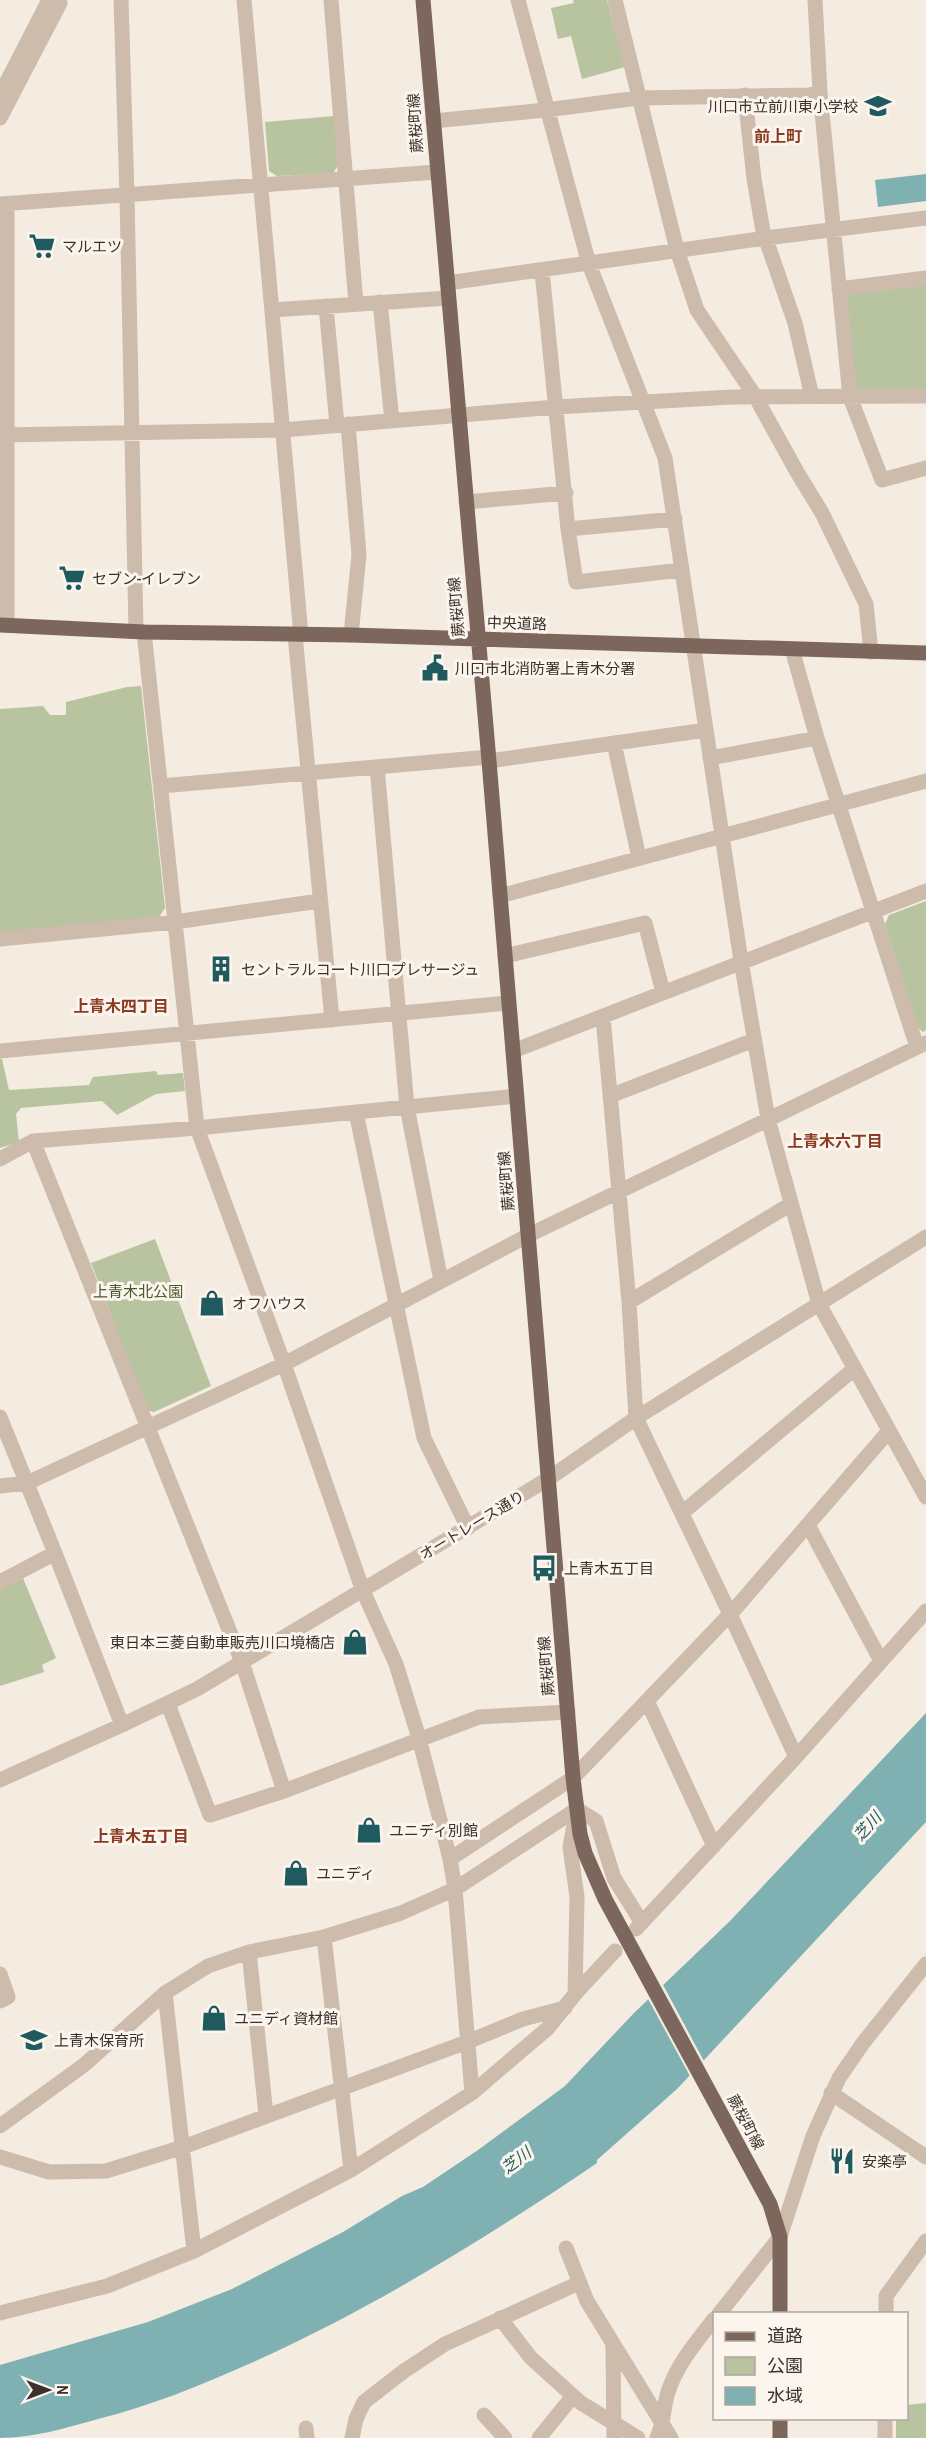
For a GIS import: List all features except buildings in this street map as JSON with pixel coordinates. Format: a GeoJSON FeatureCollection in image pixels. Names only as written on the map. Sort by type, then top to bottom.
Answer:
{"type":"FeatureCollection","features":[{"type":"Feature","properties":{"kind":"main road","name":"蕨桜町線"},"geometry":{"type":"LineString","coordinates":[[423,0],[489,759],[573,1778],[580,1833],[585,1853],[605,1899],[776,2218],[780,2237],[780,2312]]}},
{"type":"Feature","properties":{"kind":"main road","name":"中央道路"},"geometry":{"type":"LineString","coordinates":[[3,625],[140,631],[351,635],[926,653]]}},
{"type":"Feature","properties":{"kind":"main road"},"geometry":{"type":"LineString","coordinates":[[780,2420],[780,2438]]}},
{"type":"Feature","properties":{"kind":"street"},"geometry":{"type":"LineString","coordinates":[[0,95],[49,0]]}},
{"type":"Feature","properties":{"kind":"street"},"geometry":{"type":"LineString","coordinates":[[0,118],[60,3],[59,0]]}},
{"type":"Feature","properties":{"kind":"street"},"geometry":{"type":"LineString","coordinates":[[121,0],[132,432],[140,631],[161,786],[198,1128],[363,1591],[396,1664],[419,1738],[450,1859],[472,2092]]}},
{"type":"Feature","properties":{"kind":"street"},"geometry":{"type":"LineString","coordinates":[[244,0],[283,430],[319,901],[332,1020]]}},
{"type":"Feature","properties":{"kind":"street"},"geometry":{"type":"LineString","coordinates":[[331,0],[356,304]]}},
{"type":"Feature","properties":{"kind":"street"},"geometry":{"type":"LineString","coordinates":[[518,0],[589,264],[664,458],[754,1040],[768,1119],[791,1204],[819,1304],[926,1497]]}},
{"type":"Feature","properties":{"kind":"street"},"geometry":{"type":"LineString","coordinates":[[615,0],[677,250],[697,310],[755,396],[822,513],[857,581],[866,604],[871,652]]}},
{"type":"Feature","properties":{"kind":"street"},"geometry":{"type":"LineString","coordinates":[[814,0],[820,92],[850,396],[882,480],[926,468]]}},
{"type":"Feature","properties":{"kind":"street"},"geometry":{"type":"LineString","coordinates":[[433,121],[638,98],[810,95],[820,92]]}},
{"type":"Feature","properties":{"kind":"street"},"geometry":{"type":"LineString","coordinates":[[745,95],[754,179],[766,238],[795,323],[812,396]]}},
{"type":"Feature","properties":{"kind":"street"},"geometry":{"type":"LineString","coordinates":[[3,625],[3,204],[437,172]]}},
{"type":"Feature","properties":{"kind":"street"},"geometry":{"type":"LineString","coordinates":[[272,310],[380,302],[448,291],[542,271],[677,250],[926,218]]}},
{"type":"Feature","properties":{"kind":"street"},"geometry":{"type":"LineString","coordinates":[[542,271],[568,529],[576,582],[682,570]]}},
{"type":"Feature","properties":{"kind":"street"},"geometry":{"type":"LineString","coordinates":[[840,289],[926,278]]}},
{"type":"Feature","properties":{"kind":"street"},"geometry":{"type":"LineString","coordinates":[[380,302],[392,421]]}},
{"type":"Feature","properties":{"kind":"street"},"geometry":{"type":"LineString","coordinates":[[326,306],[359,555],[351,635]]}},
{"type":"Feature","properties":{"kind":"street"},"geometry":{"type":"LineString","coordinates":[[4,435],[283,430],[556,407],[755,396],[926,396]]}},
{"type":"Feature","properties":{"kind":"street"},"geometry":{"type":"LineString","coordinates":[[466,502],[566,493]]}},
{"type":"Feature","properties":{"kind":"street"},"geometry":{"type":"LineString","coordinates":[[568,529],[675,519]]}},
{"type":"Feature","properties":{"kind":"street"},"geometry":{"type":"LineString","coordinates":[[0,1486],[27,1483],[284,1364],[528,1235],[922,1045],[817,738],[792,649]]}},
{"type":"Feature","properties":{"kind":"street"},"geometry":{"type":"LineString","coordinates":[[161,786],[308,772],[489,759],[706,730]]}},
{"type":"Feature","properties":{"kind":"street"},"geometry":{"type":"LineString","coordinates":[[710,758],[817,738]]}},
{"type":"Feature","properties":{"kind":"street"},"geometry":{"type":"LineString","coordinates":[[615,743],[639,858]]}},
{"type":"Feature","properties":{"kind":"street"},"geometry":{"type":"LineString","coordinates":[[377,767],[407,1107],[441,1281]]}},
{"type":"Feature","properties":{"kind":"street"},"geometry":{"type":"LineString","coordinates":[[500,896],[926,781]]}},
{"type":"Feature","properties":{"kind":"street"},"geometry":{"type":"LineString","coordinates":[[513,1051],[926,891]]}},
{"type":"Feature","properties":{"kind":"street"},"geometry":{"type":"LineString","coordinates":[[0,939],[175,922],[319,901]]}},
{"type":"Feature","properties":{"kind":"street"},"geometry":{"type":"LineString","coordinates":[[505,956],[645,923],[663,992]]}},
{"type":"Feature","properties":{"kind":"street"},"geometry":{"type":"LineString","coordinates":[[0,1051],[508,1003]]}},
{"type":"Feature","properties":{"kind":"street"},"geometry":{"type":"LineString","coordinates":[[603,1017],[629,1302],[636,1418],[796,1758]]}},
{"type":"Feature","properties":{"kind":"street"},"geometry":{"type":"LineString","coordinates":[[610,1096],[754,1040]]}},
{"type":"Feature","properties":{"kind":"street"},"geometry":{"type":"LineString","coordinates":[[0,1159],[33,1141],[198,1128],[517,1096]]}},
{"type":"Feature","properties":{"kind":"street"},"geometry":{"type":"LineString","coordinates":[[356,1112],[424,1438],[468,1528]]}},
{"type":"Feature","properties":{"kind":"street"},"geometry":{"type":"LineString","coordinates":[[33,1141],[242,1662],[284,1791]]}},
{"type":"Feature","properties":{"kind":"street"},"geometry":{"type":"LineString","coordinates":[[629,1302],[791,1204]]}},
{"type":"Feature","properties":{"kind":"street","name":"オートレース通り"},"geometry":{"type":"LineString","coordinates":[[0,1779],[168,1704],[242,1662],[548,1479],[636,1418],[926,1237]]}},
{"type":"Feature","properties":{"kind":"street"},"geometry":{"type":"LineString","coordinates":[[682,1513],[854,1369]]}},
{"type":"Feature","properties":{"kind":"street"},"geometry":{"type":"LineString","coordinates":[[0,1417],[122,1725]]}},
{"type":"Feature","properties":{"kind":"street"},"geometry":{"type":"LineString","coordinates":[[450,1859],[573,1778],[730,1614],[888,1432]]}},
{"type":"Feature","properties":{"kind":"street"},"geometry":{"type":"LineString","coordinates":[[808,1525],[881,1661]]}},
{"type":"Feature","properties":{"kind":"street"},"geometry":{"type":"LineString","coordinates":[[0,1582],[55,1553]]}},
{"type":"Feature","properties":{"kind":"street"},"geometry":{"type":"LineString","coordinates":[[577,1809],[596,1821],[615,1878],[639,1926],[796,1758],[926,1611]]}},
{"type":"Feature","properties":{"kind":"street"},"geometry":{"type":"LineString","coordinates":[[647,1701],[714,1846]]}},
{"type":"Feature","properties":{"kind":"street"},"geometry":{"type":"LineString","coordinates":[[168,1704],[210,1815],[284,1791],[479,1717],[568,1712]]}},
{"type":"Feature","properties":{"kind":"street"},"geometry":{"type":"LineString","coordinates":[[0,2126],[84,2065],[165,1993],[208,1966],[249,1952],[324,1937],[401,1913],[454,1889],[577,1809]]}},
{"type":"Feature","properties":{"kind":"street"},"geometry":{"type":"LineString","coordinates":[[575,1994],[577,1897],[570,1847],[577,1809]]}},
{"type":"Feature","properties":{"kind":"street"},"geometry":{"type":"LineString","coordinates":[[324,1937],[351,2170]]}},
{"type":"Feature","properties":{"kind":"street"},"geometry":{"type":"LineString","coordinates":[[0,2313],[107,2286],[194,2251],[351,2170],[472,2092],[548,2028],[575,1994],[615,1951]]}},
{"type":"Feature","properties":{"kind":"street"},"geometry":{"type":"LineString","coordinates":[[249,1952],[266,2115]]}},
{"type":"Feature","properties":{"kind":"street"},"geometry":{"type":"LineString","coordinates":[[720,2312],[780,2237],[800,2171],[831,2093],[862,2043],[926,1964]]}},
{"type":"Feature","properties":{"kind":"street"},"geometry":{"type":"LineString","coordinates":[[0,1974],[8,1997],[0,2001]]}},
{"type":"Feature","properties":{"kind":"street"},"geometry":{"type":"LineString","coordinates":[[165,1993],[194,2251]]}},
{"type":"Feature","properties":{"kind":"street"},"geometry":{"type":"LineString","coordinates":[[0,2157],[49,2172],[106,2171],[183,2147],[523,2019],[565,2008]]}},
{"type":"Feature","properties":{"kind":"street"},"geometry":{"type":"LineString","coordinates":[[831,2093],[926,2157]]}},
{"type":"Feature","properties":{"kind":"street"},"geometry":{"type":"LineString","coordinates":[[886,2312],[886,2296],[926,2241]]}},
{"type":"Feature","properties":{"kind":"street"},"geometry":{"type":"LineString","coordinates":[[566,2248],[587,2301],[664,2434]]}},
{"type":"Feature","properties":{"kind":"street"},"geometry":{"type":"LineString","coordinates":[[352,2438],[356,2419],[364,2402],[404,2371],[445,2344],[579,2283]]}},
{"type":"Feature","properties":{"kind":"street"},"geometry":{"type":"LineString","coordinates":[[500,2318],[531,2358],[613,2431],[638,2438]]}},
{"type":"Feature","properties":{"kind":"street"},"geometry":{"type":"LineString","coordinates":[[664,2434],[668,2392],[686,2354],[713,2320]]}},
{"type":"Feature","properties":{"kind":"street"},"geometry":{"type":"LineString","coordinates":[[613,2344],[613,2431]]}},
{"type":"Feature","properties":{"kind":"street"},"geometry":{"type":"LineString","coordinates":[[539,2438],[573,2396]]}},
{"type":"Feature","properties":{"kind":"street"},"geometry":{"type":"LineString","coordinates":[[484,2415],[506,2438]]}},
{"type":"Feature","properties":{"kind":"street"},"geometry":{"type":"LineString","coordinates":[[885,2420],[885,2438]]}},
{"type":"Feature","properties":{"kind":"green space"},"geometry":{"type":"Polygon","coordinates":[[[573,0],[607,0],[625,67],[582,79],[571,36],[558,39],[551,8],[574,3],[573,0]]]}},
{"type":"Feature","properties":{"kind":"green space"},"geometry":{"type":"Polygon","coordinates":[[[335,116],[339,164],[333,173],[277,176],[269,171],[265,122],[335,116]]]}},
{"type":"Feature","properties":{"kind":"green space"},"geometry":{"type":"Polygon","coordinates":[[[926,284],[926,389],[858,390],[854,383],[846,296],[849,292],[926,284]]]}},
{"type":"Feature","properties":{"kind":"green space"},"geometry":{"type":"Polygon","coordinates":[[[141,686],[165,908],[159,917],[0,933],[0,709],[43,706],[50,715],[66,715],[66,702],[127,687],[141,686]]]}},
{"type":"Feature","properties":{"kind":"green space"},"geometry":{"type":"Polygon","coordinates":[[[926,901],[926,1030],[923,1032],[917,1027],[885,924],[889,915],[926,901]]]}},
{"type":"Feature","properties":{"kind":"green space"},"geometry":{"type":"Polygon","coordinates":[[[0,1059],[2,1059],[9,1090],[89,1085],[93,1077],[156,1071],[158,1075],[183,1073],[185,1091],[156,1094],[117,1115],[102,1101],[21,1108],[16,1114],[19,1142],[0,1148],[0,1059]]]}},
{"type":"Feature","properties":{"kind":"green space","name":"上青木北公園"},"geometry":{"type":"Polygon","coordinates":[[[155,1239],[211,1386],[154,1412],[147,1410],[91,1263],[155,1239]]]}},
{"type":"Feature","properties":{"kind":"green space"},"geometry":{"type":"Polygon","coordinates":[[[23,1578],[56,1658],[42,1665],[44,1672],[0,1686],[0,1590],[23,1578]]]}},
{"type":"Feature","properties":{"kind":"green space"},"geometry":{"type":"Polygon","coordinates":[[[926,2403],[926,2438],[896,2438],[896,2420],[908,2420],[908,2405],[926,2403]]]}},
{"type":"Feature","properties":{"kind":"water"},"geometry":{"type":"Polygon","coordinates":[[[926,174],[926,201],[878,207],[875,180],[926,174]]]}},
{"type":"Feature","properties":{"kind":"water","name":"芝川"},"geometry":{"type":"Polygon","coordinates":[[[926,1713],[926,1822],[677,2089],[597,2160],[597,2163],[471,2245],[297,2342],[213,2379],[137,2408],[49,2432],[0,2438],[0,2365],[148,2322],[232,2289],[343,2232],[402,2196],[423,2187],[565,2086],[634,2013],[730,1921],[926,1713]]]}},
{"type":"Feature","properties":{"kind":"pier"},"geometry":{"type":"Polygon","coordinates":[[[662,1983],[705,2063],[691,2078],[647,1997],[662,1983]]]}},
{"type":"Feature","properties":{"kind":"place","name":"川口市立前川東小学校"},"geometry":{"type":"Point","coordinates":[878,106]}},
{"type":"Feature","properties":{"kind":"place","name":"マルエツ"},"geometry":{"type":"Point","coordinates":[42,246]}},
{"type":"Feature","properties":{"kind":"place","name":"セブン-イレブン"},"geometry":{"type":"Point","coordinates":[72,578]}},
{"type":"Feature","properties":{"kind":"place","name":"川口市北消防署上青木分署"},"geometry":{"type":"Point","coordinates":[435,668]}},
{"type":"Feature","properties":{"kind":"place","name":"セントラルコート川口プレサージュ"},"geometry":{"type":"Point","coordinates":[221,969]}},
{"type":"Feature","properties":{"kind":"place","name":"オフハウス"},"geometry":{"type":"Point","coordinates":[212,1303]}},
{"type":"Feature","properties":{"kind":"place","name":"上青木五丁目"},"geometry":{"type":"Point","coordinates":[544,1568]}},
{"type":"Feature","properties":{"kind":"place","name":"東日本三菱自動車販売川口境橋店"},"geometry":{"type":"Point","coordinates":[355,1642]}},
{"type":"Feature","properties":{"kind":"place","name":"ユニディ別館"},"geometry":{"type":"Point","coordinates":[369,1830]}},
{"type":"Feature","properties":{"kind":"place","name":"ユニディ"},"geometry":{"type":"Point","coordinates":[296,1873]}},
{"type":"Feature","properties":{"kind":"place","name":"ユニディ資材館"},"geometry":{"type":"Point","coordinates":[214,2018]}},
{"type":"Feature","properties":{"kind":"place","name":"上青木保育所"},"geometry":{"type":"Point","coordinates":[34,2040]}},
{"type":"Feature","properties":{"kind":"place","name":"安楽亭"},"geometry":{"type":"Point","coordinates":[842,2161]}},
{"type":"Feature","properties":{"kind":"district","name":"前上町"},"geometry":{"type":"Point","coordinates":[778,136]}},
{"type":"Feature","properties":{"kind":"district","name":"上青木四丁目"},"geometry":{"type":"Point","coordinates":[121,1006]}},
{"type":"Feature","properties":{"kind":"district","name":"上青木六丁目"},"geometry":{"type":"Point","coordinates":[835,1141]}},
{"type":"Feature","properties":{"kind":"district","name":"上青木五丁目"},"geometry":{"type":"Point","coordinates":[141,1836]}}]}
